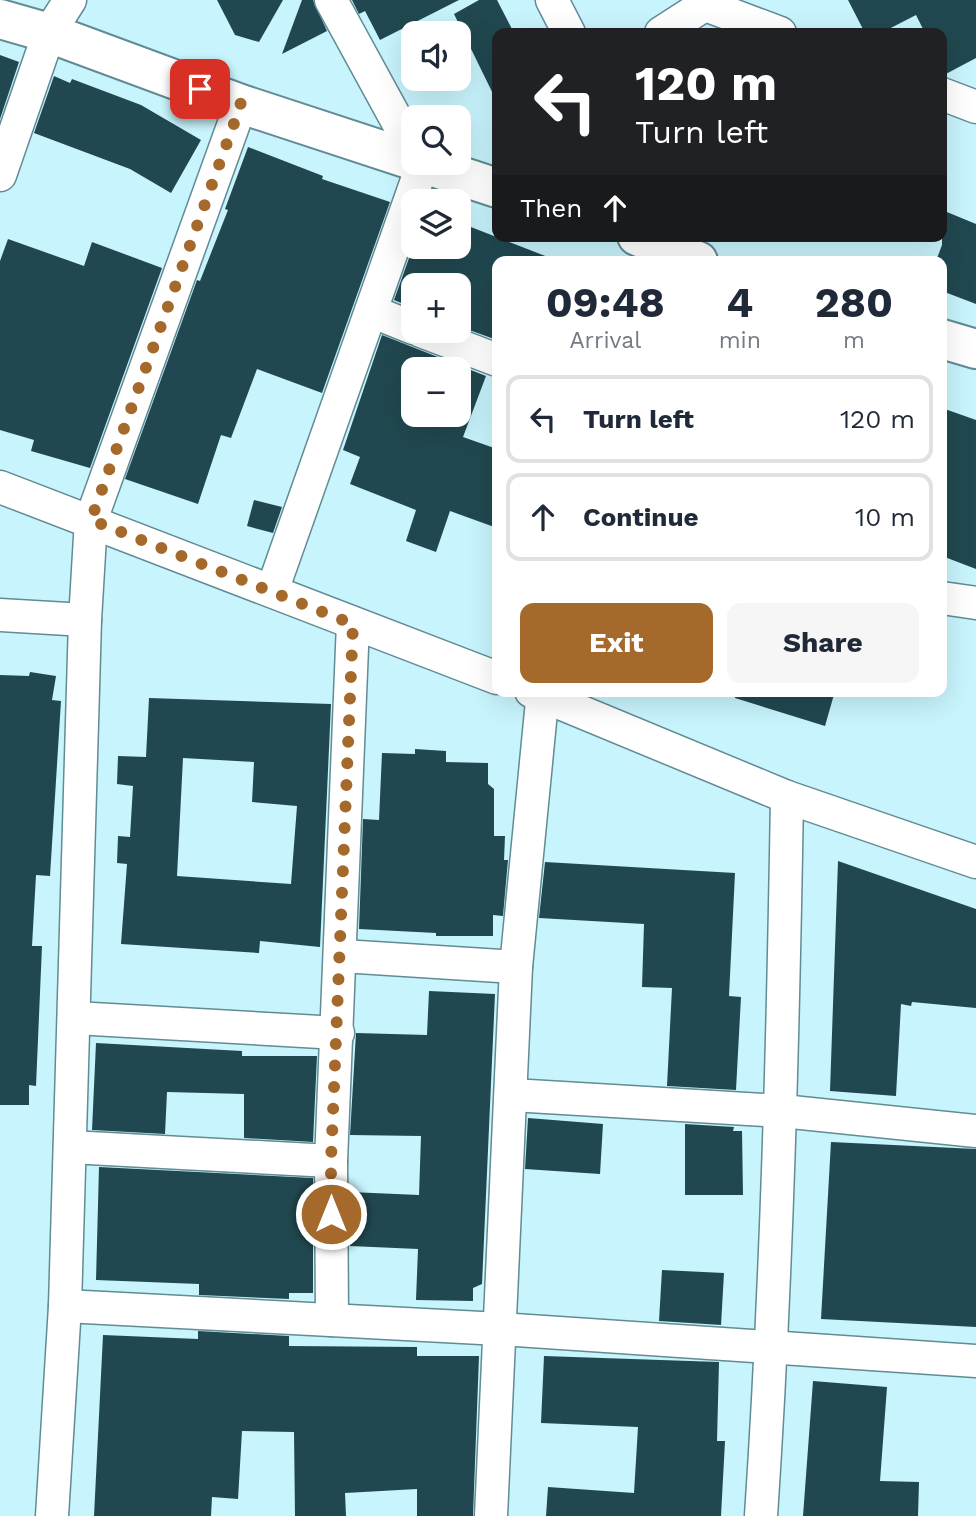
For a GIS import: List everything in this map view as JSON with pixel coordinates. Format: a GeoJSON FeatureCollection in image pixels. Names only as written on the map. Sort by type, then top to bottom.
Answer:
{"type":"FeatureCollection","features":[{"type":"Feature","properties":{"kind":"street"},"geometry":{"type":"LineString","coordinates":[[0,176],[49,33],[71,0]]}},
{"type":"Feature","properties":{"kind":"street"},"geometry":{"type":"LineString","coordinates":[[331,0],[401,128]]}},
{"type":"Feature","properties":{"kind":"street"},"geometry":{"type":"LineString","coordinates":[[552,0],[566,28]]}},
{"type":"Feature","properties":{"kind":"street"},"geometry":{"type":"LineString","coordinates":[[669,28],[708,2],[768,28]]}},
{"type":"Feature","properties":{"kind":"street"},"geometry":{"type":"LineString","coordinates":[[0,19],[49,33],[241,104],[401,154]]}},
{"type":"Feature","properties":{"kind":"street"},"geometry":{"type":"LineString","coordinates":[[947,96],[976,107]]}},
{"type":"Feature","properties":{"kind":"street"},"geometry":{"type":"LineString","coordinates":[[52,1516],[65,1306],[85,620],[91,520],[241,104]]}},
{"type":"Feature","properties":{"kind":"street"},"geometry":{"type":"LineString","coordinates":[[272,591],[371,311],[413,175]]}},
{"type":"Feature","properties":{"kind":"street"},"geometry":{"type":"LineString","coordinates":[[462,175],[492,186]]}},
{"type":"Feature","properties":{"kind":"street"},"geometry":{"type":"LineString","coordinates":[[652,242],[686,256]]}},
{"type":"Feature","properties":{"kind":"street"},"geometry":{"type":"LineString","coordinates":[[371,311],[401,323]]}},
{"type":"Feature","properties":{"kind":"street"},"geometry":{"type":"LineString","coordinates":[[947,340],[976,349]]}},
{"type":"Feature","properties":{"kind":"street"},"geometry":{"type":"LineString","coordinates":[[452,343],[492,358]]}},
{"type":"Feature","properties":{"kind":"street"},"geometry":{"type":"LineString","coordinates":[[0,487],[492,676]]}},
{"type":"Feature","properties":{"kind":"street"},"geometry":{"type":"LineString","coordinates":[[947,599],[976,603]]}},
{"type":"Feature","properties":{"kind":"street"},"geometry":{"type":"LineString","coordinates":[[0,615],[85,620]]}},
{"type":"Feature","properties":{"kind":"street"},"geometry":{"type":"LineString","coordinates":[[332,1320],[331,1161],[342,956],[353,624]]}},
{"type":"Feature","properties":{"kind":"street"},"geometry":{"type":"LineString","coordinates":[[491,1516],[516,967],[538,697]]}},
{"type":"Feature","properties":{"kind":"street"},"geometry":{"type":"LineString","coordinates":[[550,697],[787,797],[976,863]]}},
{"type":"Feature","properties":{"kind":"street"},"geometry":{"type":"LineString","coordinates":[[761,1516],[772,1349],[782,1111],[787,797]]}},
{"type":"Feature","properties":{"kind":"street"},"geometry":{"type":"LineString","coordinates":[[342,956],[516,967]]}},
{"type":"Feature","properties":{"kind":"street"},"geometry":{"type":"LineString","coordinates":[[75,1018],[338,1033]]}},
{"type":"Feature","properties":{"kind":"street"},"geometry":{"type":"LineString","coordinates":[[512,1095],[782,1111],[976,1130]]}},
{"type":"Feature","properties":{"kind":"street"},"geometry":{"type":"LineString","coordinates":[[70,1147],[331,1161]]}},
{"type":"Feature","properties":{"kind":"street"},"geometry":{"type":"LineString","coordinates":[[65,1306],[500,1329],[976,1361]]}},
{"type":"Feature","properties":{"kind":"building"},"geometry":{"type":"Polygon","coordinates":[[[217,0],[283,0],[259,42],[235,35],[217,0]]]}},
{"type":"Feature","properties":{"kind":"building"},"geometry":{"type":"Polygon","coordinates":[[[302,0],[313,0],[327,31],[282,54],[302,0]]]}},
{"type":"Feature","properties":{"kind":"building"},"geometry":{"type":"Polygon","coordinates":[[[352,0],[459,0],[418,21],[401,21],[401,29],[380,40],[365,11],[359,14],[352,0]]]}},
{"type":"Feature","properties":{"kind":"building"},"geometry":{"type":"Polygon","coordinates":[[[479,0],[497,0],[511,28],[492,28],[492,92],[471,49],[471,21],[457,21],[454,14],[479,0]]]}},
{"type":"Feature","properties":{"kind":"building"},"geometry":{"type":"Polygon","coordinates":[[[848,0],[976,0],[976,58],[947,73],[947,28],[922,28],[916,15],[891,28],[862,28],[848,0]]]}},
{"type":"Feature","properties":{"kind":"building"},"geometry":{"type":"Polygon","coordinates":[[[0,55],[19,62],[0,119],[0,55]]]}},
{"type":"Feature","properties":{"kind":"building"},"geometry":{"type":"Polygon","coordinates":[[[54,76],[70,83],[72,79],[141,105],[201,140],[171,193],[130,169],[34,133],[54,76]]]}},
{"type":"Feature","properties":{"kind":"building"},"geometry":{"type":"Polygon","coordinates":[[[248,147],[323,176],[322,179],[390,202],[322,393],[257,369],[231,438],[221,435],[198,504],[125,479],[197,280],[200,281],[228,210],[225,209],[248,147]]]}},
{"type":"Feature","properties":{"kind":"building"},"geometry":{"type":"Polygon","coordinates":[[[947,212],[976,224],[976,304],[947,293],[947,256],[938,256],[942,242],[947,242],[947,212]]]}},
{"type":"Feature","properties":{"kind":"building"},"geometry":{"type":"Polygon","coordinates":[[[471,227],[492,235],[492,242],[509,242],[545,256],[492,256],[492,338],[471,331],[471,273],[404,273],[409,259],[471,259],[471,227]]]}},
{"type":"Feature","properties":{"kind":"building"},"geometry":{"type":"Polygon","coordinates":[[[8,239],[84,266],[92,242],[162,268],[90,468],[31,451],[34,440],[0,430],[0,261],[8,239]]]}},
{"type":"Feature","properties":{"kind":"building"},"geometry":{"type":"Polygon","coordinates":[[[401,280],[401,303],[394,300],[401,280]]]}},
{"type":"Feature","properties":{"kind":"building"},"geometry":{"type":"Polygon","coordinates":[[[382,335],[438,357],[401,357],[401,427],[467,427],[463,437],[492,447],[492,526],[450,511],[436,552],[406,541],[416,510],[350,484],[360,457],[343,450],[382,335]]]}},
{"type":"Feature","properties":{"kind":"building"},"geometry":{"type":"Polygon","coordinates":[[[471,370],[486,376],[471,416],[471,370]]]}},
{"type":"Feature","properties":{"kind":"building"},"geometry":{"type":"Polygon","coordinates":[[[947,410],[976,420],[976,569],[947,558],[947,410]]]}},
{"type":"Feature","properties":{"kind":"building"},"geometry":{"type":"Polygon","coordinates":[[[254,500],[282,507],[273,533],[247,526],[254,500]]]}},
{"type":"Feature","properties":{"kind":"building"},"geometry":{"type":"Polygon","coordinates":[[[30,672],[56,676],[52,700],[61,701],[50,876],[36,875],[32,946],[42,946],[36,1086],[29,1085],[29,1105],[0,1105],[0,675],[29,676],[30,672]]]}},
{"type":"Feature","properties":{"kind":"building"},"geometry":{"type":"Polygon","coordinates":[[[735,697],[833,697],[825,726],[735,697]]]}},
{"type":"Feature","properties":{"kind":"building"},"geometry":{"type":"Polygon","coordinates":[[[149,698],[331,704],[320,947],[260,941],[259,953],[121,944],[127,864],[117,863],[118,836],[130,837],[133,786],[117,784],[118,756],[146,757],[149,698]],[[183,758],[177,876],[291,884],[297,806],[252,802],[254,762],[183,758]]]}},
{"type":"Feature","properties":{"kind":"building"},"geometry":{"type":"Polygon","coordinates":[[[415,749],[446,751],[446,762],[488,763],[488,784],[494,789],[494,836],[505,836],[504,860],[508,860],[503,916],[493,915],[493,936],[436,936],[436,933],[359,929],[363,819],[379,820],[382,753],[415,754],[415,749]]]}},
{"type":"Feature","properties":{"kind":"building"},"geometry":{"type":"Polygon","coordinates":[[[838,861],[976,909],[976,1008],[912,1002],[911,1006],[901,1004],[896,1096],[830,1091],[838,861]]]}},
{"type":"Feature","properties":{"kind":"building"},"geometry":{"type":"Polygon","coordinates":[[[545,862],[735,873],[729,996],[741,997],[736,1090],[667,1086],[672,988],[642,987],[644,924],[539,918],[545,862]]]}},
{"type":"Feature","properties":{"kind":"building"},"geometry":{"type":"Polygon","coordinates":[[[429,991],[495,994],[482,1284],[473,1288],[473,1301],[416,1300],[418,1249],[350,1246],[350,1192],[419,1195],[421,1136],[350,1135],[356,1033],[427,1035],[429,991]]]}},
{"type":"Feature","properties":{"kind":"building"},"geometry":{"type":"Polygon","coordinates":[[[96,1043],[242,1051],[242,1056],[317,1056],[313,1142],[244,1138],[244,1094],[167,1092],[165,1134],[92,1130],[96,1043]]]}},
{"type":"Feature","properties":{"kind":"building"},"geometry":{"type":"Polygon","coordinates":[[[528,1118],[603,1124],[600,1174],[525,1169],[528,1118]]]}},
{"type":"Feature","properties":{"kind":"building"},"geometry":{"type":"Polygon","coordinates":[[[685,1124],[734,1127],[733,1131],[742,1131],[743,1195],[685,1195],[685,1124]]]}},
{"type":"Feature","properties":{"kind":"building"},"geometry":{"type":"Polygon","coordinates":[[[831,1142],[976,1149],[976,1327],[821,1319],[831,1142]]]}},
{"type":"Feature","properties":{"kind":"building"},"geometry":{"type":"Polygon","coordinates":[[[99,1167],[313,1178],[313,1293],[289,1293],[289,1299],[199,1295],[199,1284],[96,1280],[99,1167]]]}},
{"type":"Feature","properties":{"kind":"building"},"geometry":{"type":"Polygon","coordinates":[[[662,1270],[724,1273],[721,1325],[659,1321],[662,1270]]]}},
{"type":"Feature","properties":{"kind":"building"},"geometry":{"type":"Polygon","coordinates":[[[198,1331],[289,1336],[289,1346],[417,1347],[417,1356],[479,1356],[473,1516],[417,1516],[417,1489],[345,1493],[346,1516],[295,1516],[294,1432],[242,1431],[238,1499],[212,1497],[211,1516],[94,1516],[103,1335],[198,1339],[198,1331]]]}},
{"type":"Feature","properties":{"kind":"building"},"geometry":{"type":"Polygon","coordinates":[[[544,1356],[719,1362],[717,1441],[725,1441],[721,1516],[546,1516],[548,1487],[634,1493],[638,1427],[541,1423],[544,1356]]]}},
{"type":"Feature","properties":{"kind":"building"},"geometry":{"type":"Polygon","coordinates":[[[813,1381],[887,1387],[880,1481],[919,1482],[918,1516],[803,1516],[813,1381]]]}},
{"type":"Feature","properties":{"kind":"route"},"geometry":{"type":"LineString","coordinates":[[200,89],[241,104],[91,520],[353,624],[331,1214]]}}]}
